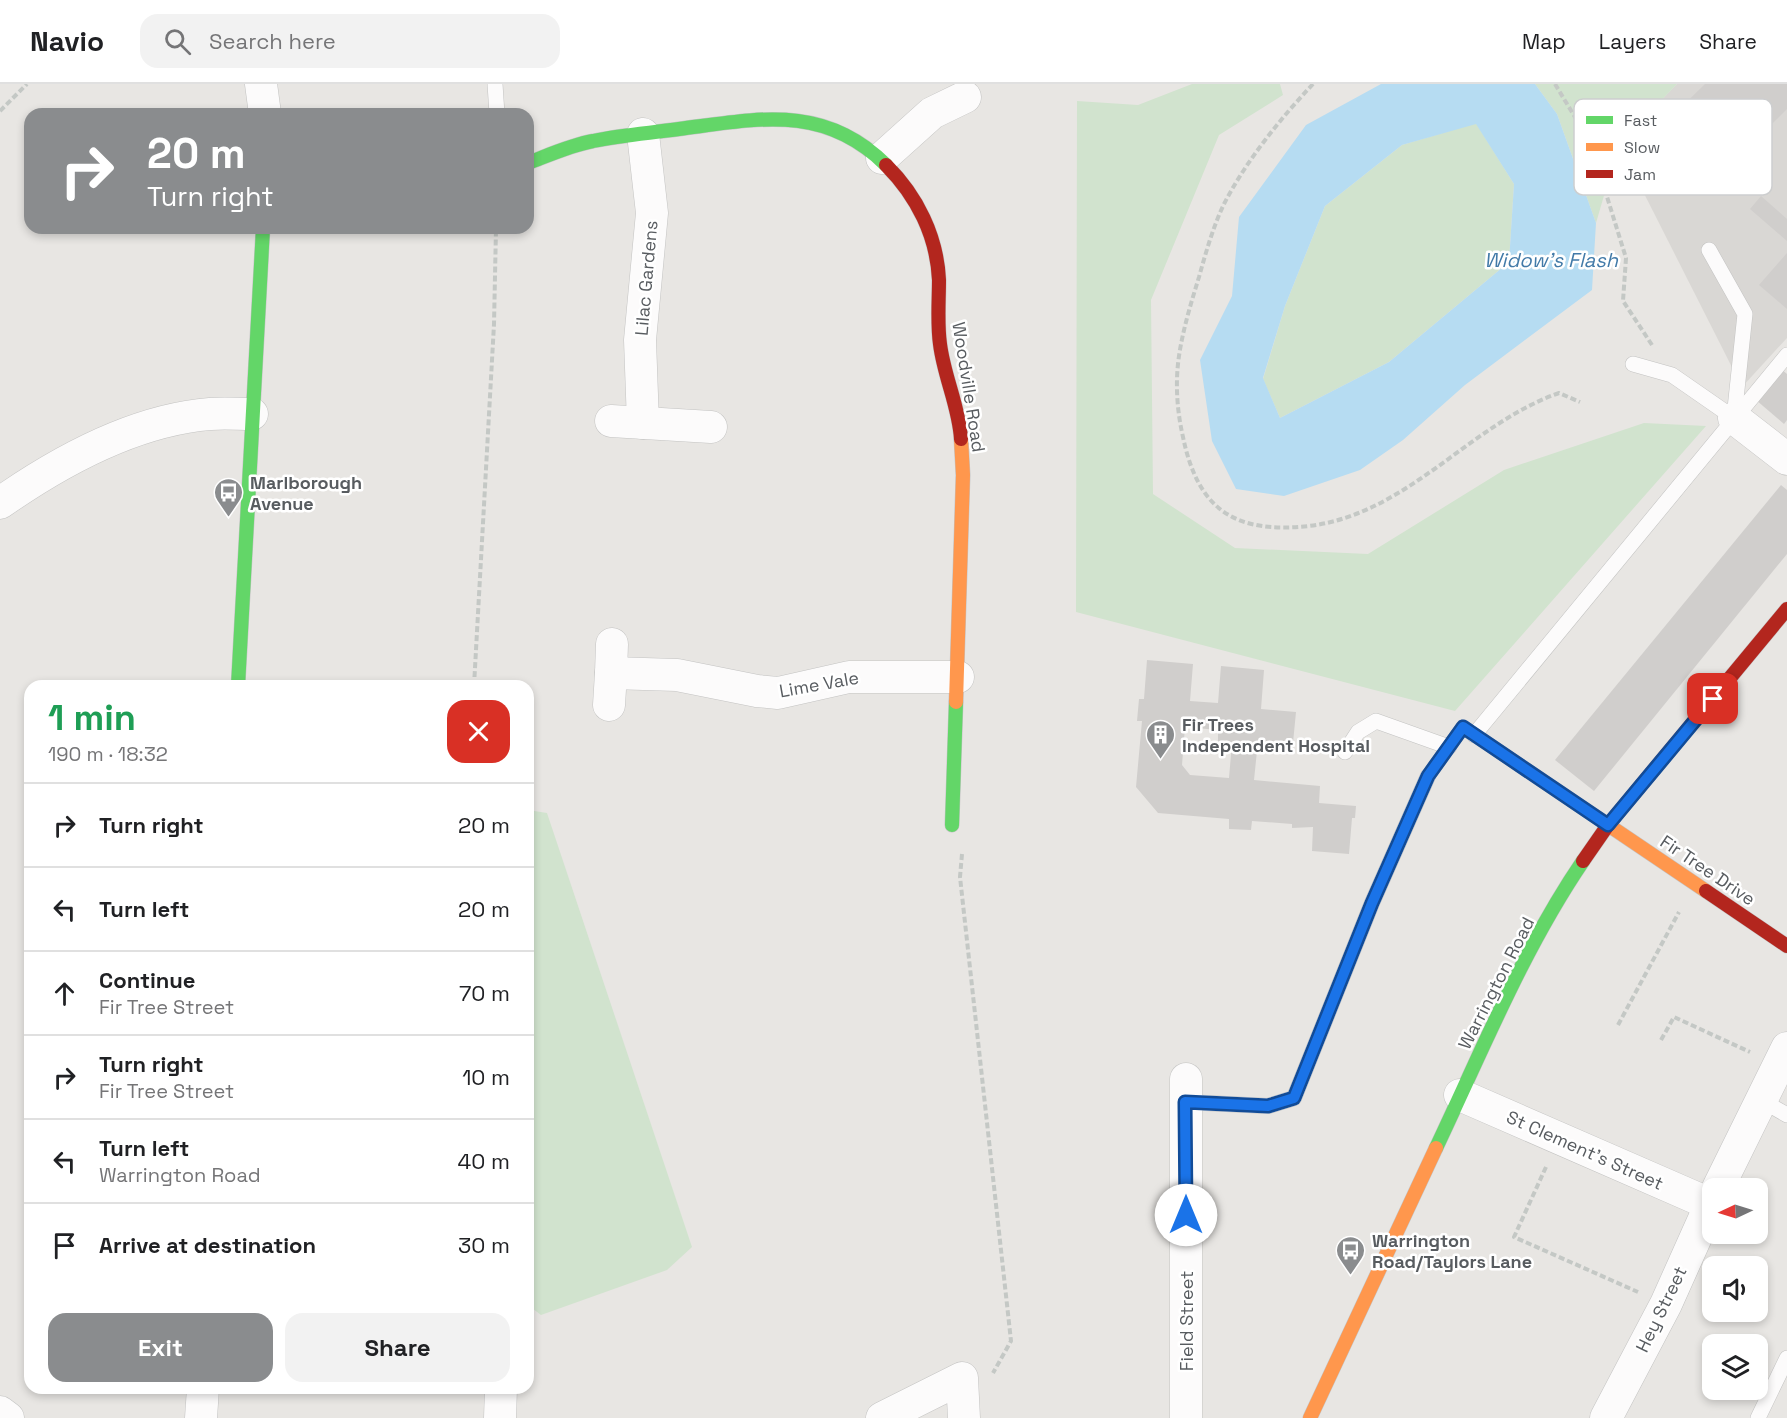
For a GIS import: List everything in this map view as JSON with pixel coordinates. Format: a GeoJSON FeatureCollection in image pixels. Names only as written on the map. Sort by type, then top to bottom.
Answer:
{"type":"FeatureCollection","features":[{"type":"Feature","properties":{"kind":"street"},"geometry":{"type":"LineString","coordinates":[[261,84],[264,108]]}},
{"type":"Feature","properties":{"kind":"street"},"geometry":{"type":"LineString","coordinates":[[882,158],[932,113],[965,98]]}},
{"type":"Feature","properties":{"kind":"street","name":"Woodville Road"},"geometry":{"type":"LineString","coordinates":[[534,161],[593,141],[729,120],[775,118],[821,126],[853,140],[882,158],[896,173],[921,211],[930,231],[939,276],[940,345],[957,407],[961,439],[958,677],[952,825]]}},
{"type":"Feature","properties":{"kind":"street","name":"Lilac Gardens"},"geometry":{"type":"LineString","coordinates":[[643,134],[652,213],[640,340],[643,423]]}},
{"type":"Feature","properties":{"kind":"street"},"geometry":{"type":"LineString","coordinates":[[238,680],[263,234]]}},
{"type":"Feature","properties":{"kind":"street"},"geometry":{"type":"LineString","coordinates":[[0,503],[62,464],[150,427],[181,418],[211,414],[252,414]]}},
{"type":"Feature","properties":{"kind":"street"},"geometry":{"type":"LineString","coordinates":[[1734,418],[1787,459]]}},
{"type":"Feature","properties":{"kind":"street"},"geometry":{"type":"LineString","coordinates":[[611,421],[711,427]]}},
{"type":"Feature","properties":{"kind":"street","name":"Warrington Road"},"geometry":{"type":"LineString","coordinates":[[1310,1418],[1511,988],[1554,909],[1608,825],[1787,609]]}},
{"type":"Feature","properties":{"kind":"street","name":"Lime Vale"},"geometry":{"type":"LineString","coordinates":[[609,705],[612,659],[677,675],[778,693],[849,676],[958,677]]}},
{"type":"Feature","properties":{"kind":"street"},"geometry":{"type":"LineString","coordinates":[[1428,776],[1463,727],[1474,735]]}},
{"type":"Feature","properties":{"kind":"street","name":"Fir Tree Drive"},"geometry":{"type":"LineString","coordinates":[[1474,735],[1787,946]]}},
{"type":"Feature","properties":{"kind":"street","name":"Hey Street"},"geometry":{"type":"LineString","coordinates":[[1727,1178],[1774,1107],[1783,1057]]}},
{"type":"Feature","properties":{"kind":"street","name":"Field Street"},"geometry":{"type":"LineString","coordinates":[[1186,1090],[1186,1418]]}},
{"type":"Feature","properties":{"kind":"street","name":"St Clement's Street"},"geometry":{"type":"LineString","coordinates":[[1460,1095],[1559,1138],[1702,1192]]}},
{"type":"Feature","properties":{"kind":"street","name":"Hey Street"},"geometry":{"type":"LineString","coordinates":[[1606,1418],[1666,1304],[1702,1224]]}},
{"type":"Feature","properties":{"kind":"street"},"geometry":{"type":"LineString","coordinates":[[882,1418],[976,1379]]}},
{"type":"Feature","properties":{"kind":"street"},"geometry":{"type":"LineString","coordinates":[[964,1418],[976,1379]]}},
{"type":"Feature","properties":{"kind":"street"},"geometry":{"type":"LineString","coordinates":[[201,1418],[203,1394]]}},
{"type":"Feature","properties":{"kind":"street"},"geometry":{"type":"LineString","coordinates":[[500,1418],[501,1394]]}},
{"type":"Feature","properties":{"kind":"street"},"geometry":{"type":"LineString","coordinates":[[0,1412],[8,1418]]}},
{"type":"Feature","properties":{"kind":"lane"},"geometry":{"type":"LineString","coordinates":[[495,84],[497,108]]}},
{"type":"Feature","properties":{"kind":"lane"},"geometry":{"type":"LineString","coordinates":[[1709,250],[1745,314],[1734,418]]}},
{"type":"Feature","properties":{"kind":"lane"},"geometry":{"type":"LineString","coordinates":[[1474,735],[1787,355]]}},
{"type":"Feature","properties":{"kind":"lane"},"geometry":{"type":"LineString","coordinates":[[1633,364],[1672,375],[1734,418]]}},
{"type":"Feature","properties":{"kind":"lane"},"geometry":{"type":"LineString","coordinates":[[1345,752],[1358,732],[1376,721],[1449,747]]}},
{"type":"Feature","properties":{"kind":"lane"},"geometry":{"type":"LineString","coordinates":[[1186,1090],[1268,1106],[1294,1098],[1372,903],[1428,776]]}},
{"type":"Feature","properties":{"kind":"lane"},"geometry":{"type":"LineString","coordinates":[[1758,1418],[1787,1358]]}},
{"type":"Feature","properties":{"kind":"path"},"geometry":{"type":"LineString","coordinates":[[0,111],[27,84]]}},
{"type":"Feature","properties":{"kind":"path"},"geometry":{"type":"LineString","coordinates":[[1312,84],[1280,123],[1225,204],[1212,234],[1186,322],[1179,358],[1177,390],[1180,422],[1187,459],[1196,483],[1211,502],[1230,516],[1255,525],[1311,526],[1343,518],[1376,506],[1533,402],[1559,393],[1580,402]]}},
{"type":"Feature","properties":{"kind":"path"},"geometry":{"type":"LineString","coordinates":[[1555,84],[1574,115]]}},
{"type":"Feature","properties":{"kind":"path"},"geometry":{"type":"LineString","coordinates":[[1607,195],[1626,258],[1623,301],[1672,375]]}},
{"type":"Feature","properties":{"kind":"path"},"geometry":{"type":"LineString","coordinates":[[474,680],[494,324],[496,234]]}},
{"type":"Feature","properties":{"kind":"path"},"geometry":{"type":"LineString","coordinates":[[952,825],[962,847],[960,878],[1011,1341],[976,1379]]}},
{"type":"Feature","properties":{"kind":"path"},"geometry":{"type":"LineString","coordinates":[[1618,1025],[1695,883]]}},
{"type":"Feature","properties":{"kind":"path"},"geometry":{"type":"LineString","coordinates":[[1661,1040],[1674,1017],[1783,1057]]}},
{"type":"Feature","properties":{"kind":"path"},"geometry":{"type":"LineString","coordinates":[[1559,1138],[1514,1237],[1666,1304]]}},
{"type":"Feature","properties":{"kind":"shaded area"},"geometry":{"type":"Polygon","coordinates":[[[1677,84],[1787,84],[1787,338],[1742,387],[1645,195],[1772,195],[1772,99],[1662,99],[1677,84]]]}},
{"type":"Feature","properties":{"kind":"green space"},"geometry":{"type":"Polygon","coordinates":[[[1192,84],[1280,84],[1283,95],[1219,135],[1151,300],[1153,494],[1235,548],[1368,554],[1504,470],[1644,423],[1706,426],[1455,711],[1076,612],[1077,101],[1138,105],[1192,84]]]}},
{"type":"Feature","properties":{"kind":"green space"},"geometry":{"type":"Polygon","coordinates":[[[1535,84],[1677,84],[1662,99],[1574,99],[1574,162],[1557,114],[1535,84]]]}},
{"type":"Feature","properties":{"kind":"green space"},"geometry":{"type":"Polygon","coordinates":[[[1476,123],[1514,184],[1509,262],[1389,362],[1280,418],[1263,379],[1285,306],[1325,206],[1402,145],[1476,123]]]}},
{"type":"Feature","properties":{"kind":"green space"},"geometry":{"type":"Polygon","coordinates":[[[1586,195],[1604,195],[1596,223],[1586,195]]]}},
{"type":"Feature","properties":{"kind":"green space"},"geometry":{"type":"Polygon","coordinates":[[[534,811],[547,813],[692,1247],[667,1270],[541,1315],[534,1310],[534,811]]]}},
{"type":"Feature","properties":{"kind":"water","name":"Widow's Flash"},"geometry":{"type":"Polygon","coordinates":[[[1381,84],[1535,84],[1557,114],[1574,162],[1574,195],[1586,195],[1596,223],[1592,290],[1465,385],[1403,440],[1360,470],[1284,496],[1236,489],[1212,441],[1200,360],[1232,296],[1239,217],[1306,125],[1381,84]],[[1476,124],[1402,145],[1325,206],[1285,306],[1263,378],[1280,418],[1389,362],[1509,262],[1514,184],[1476,124]]]}},
{"type":"Feature","properties":{"kind":"building"},"geometry":{"type":"Polygon","coordinates":[[[1705,84],[1787,84],[1787,109],[1772,124],[1772,99],[1690,99],[1705,84]]]}},
{"type":"Feature","properties":{"kind":"building"},"geometry":{"type":"Polygon","coordinates":[[[1761,196],[1787,219],[1787,241],[1750,209],[1761,196]]]}},
{"type":"Feature","properties":{"kind":"building"},"geometry":{"type":"Polygon","coordinates":[[[1787,253],[1787,309],[1759,285],[1787,253]]]}},
{"type":"Feature","properties":{"kind":"building"},"geometry":{"type":"Polygon","coordinates":[[[1781,369],[1787,374],[1787,420],[1784,424],[1756,400],[1781,369]]]}},
{"type":"Feature","properties":{"kind":"building"},"geometry":{"type":"Polygon","coordinates":[[[1781,485],[1787,490],[1787,554],[1594,791],[1555,760],[1781,485]]]}},
{"type":"Feature","properties":{"kind":"building","name":"Fir Trees Independent Hospital"},"geometry":{"type":"Polygon","coordinates":[[[1147,660],[1193,664],[1190,701],[1218,703],[1221,666],[1264,670],[1261,709],[1296,712],[1292,753],[1257,751],[1254,780],[1320,786],[1319,803],[1356,806],[1355,818],[1352,818],[1349,854],[1312,851],[1313,827],[1292,828],[1292,824],[1252,821],[1251,830],[1229,829],[1229,819],[1158,813],[1136,787],[1142,721],[1137,721],[1139,699],[1144,699],[1147,660]],[[1185,727],[1182,765],[1190,775],[1229,778],[1232,743],[1218,742],[1218,730],[1185,727]]]}},
{"type":"Feature","properties":{"kind":"traffic: fast"},"geometry":{"type":"LineString","coordinates":[[534,161],[568,148],[604,139],[736,122],[789,120],[814,124],[838,132],[863,145],[886,165]]}},
{"type":"Feature","properties":{"kind":"traffic: fast"},"geometry":{"type":"LineString","coordinates":[[238,680],[263,234]]}},
{"type":"Feature","properties":{"kind":"traffic: fast"},"geometry":{"type":"LineString","coordinates":[[952,825],[956,702]]}},
{"type":"Feature","properties":{"kind":"traffic: fast"},"geometry":{"type":"LineString","coordinates":[[1436,1148],[1522,965],[1541,929],[1583,861]]}},
{"type":"Feature","properties":{"kind":"traffic: slow"},"geometry":{"type":"LineString","coordinates":[[956,702],[963,475],[961,439]]}},
{"type":"Feature","properties":{"kind":"traffic: slow"},"geometry":{"type":"LineString","coordinates":[[1428,776],[1463,727],[1706,891]]}},
{"type":"Feature","properties":{"kind":"traffic: slow"},"geometry":{"type":"LineString","coordinates":[[1310,1418],[1436,1148]]}},
{"type":"Feature","properties":{"kind":"traffic: jam"},"geometry":{"type":"LineString","coordinates":[[886,165],[916,203],[930,232],[939,280],[940,344],[961,439]]}},
{"type":"Feature","properties":{"kind":"traffic: jam"},"geometry":{"type":"LineString","coordinates":[[1583,861],[1608,825],[1787,609]]}},
{"type":"Feature","properties":{"kind":"traffic: jam"},"geometry":{"type":"LineString","coordinates":[[1706,891],[1787,946]]}},
{"type":"Feature","properties":{"kind":"place","name":"Marlborough Avenue"},"geometry":{"type":"Point","coordinates":[229,518]}},
{"type":"Feature","properties":{"kind":"place","name":"Fir Trees Independent Hospital"},"geometry":{"type":"Point","coordinates":[1161,760]}},
{"type":"Feature","properties":{"kind":"place","name":"Warrington Road/Taylors Lane"},"geometry":{"type":"Point","coordinates":[1351,1276]}},
{"type":"Feature","properties":{"kind":"route"},"geometry":{"type":"LineString","coordinates":[[1186,1215],[1185,1102],[1268,1106],[1294,1098],[1372,903],[1428,776],[1463,727],[1608,825],[1713,699]]}}]}
